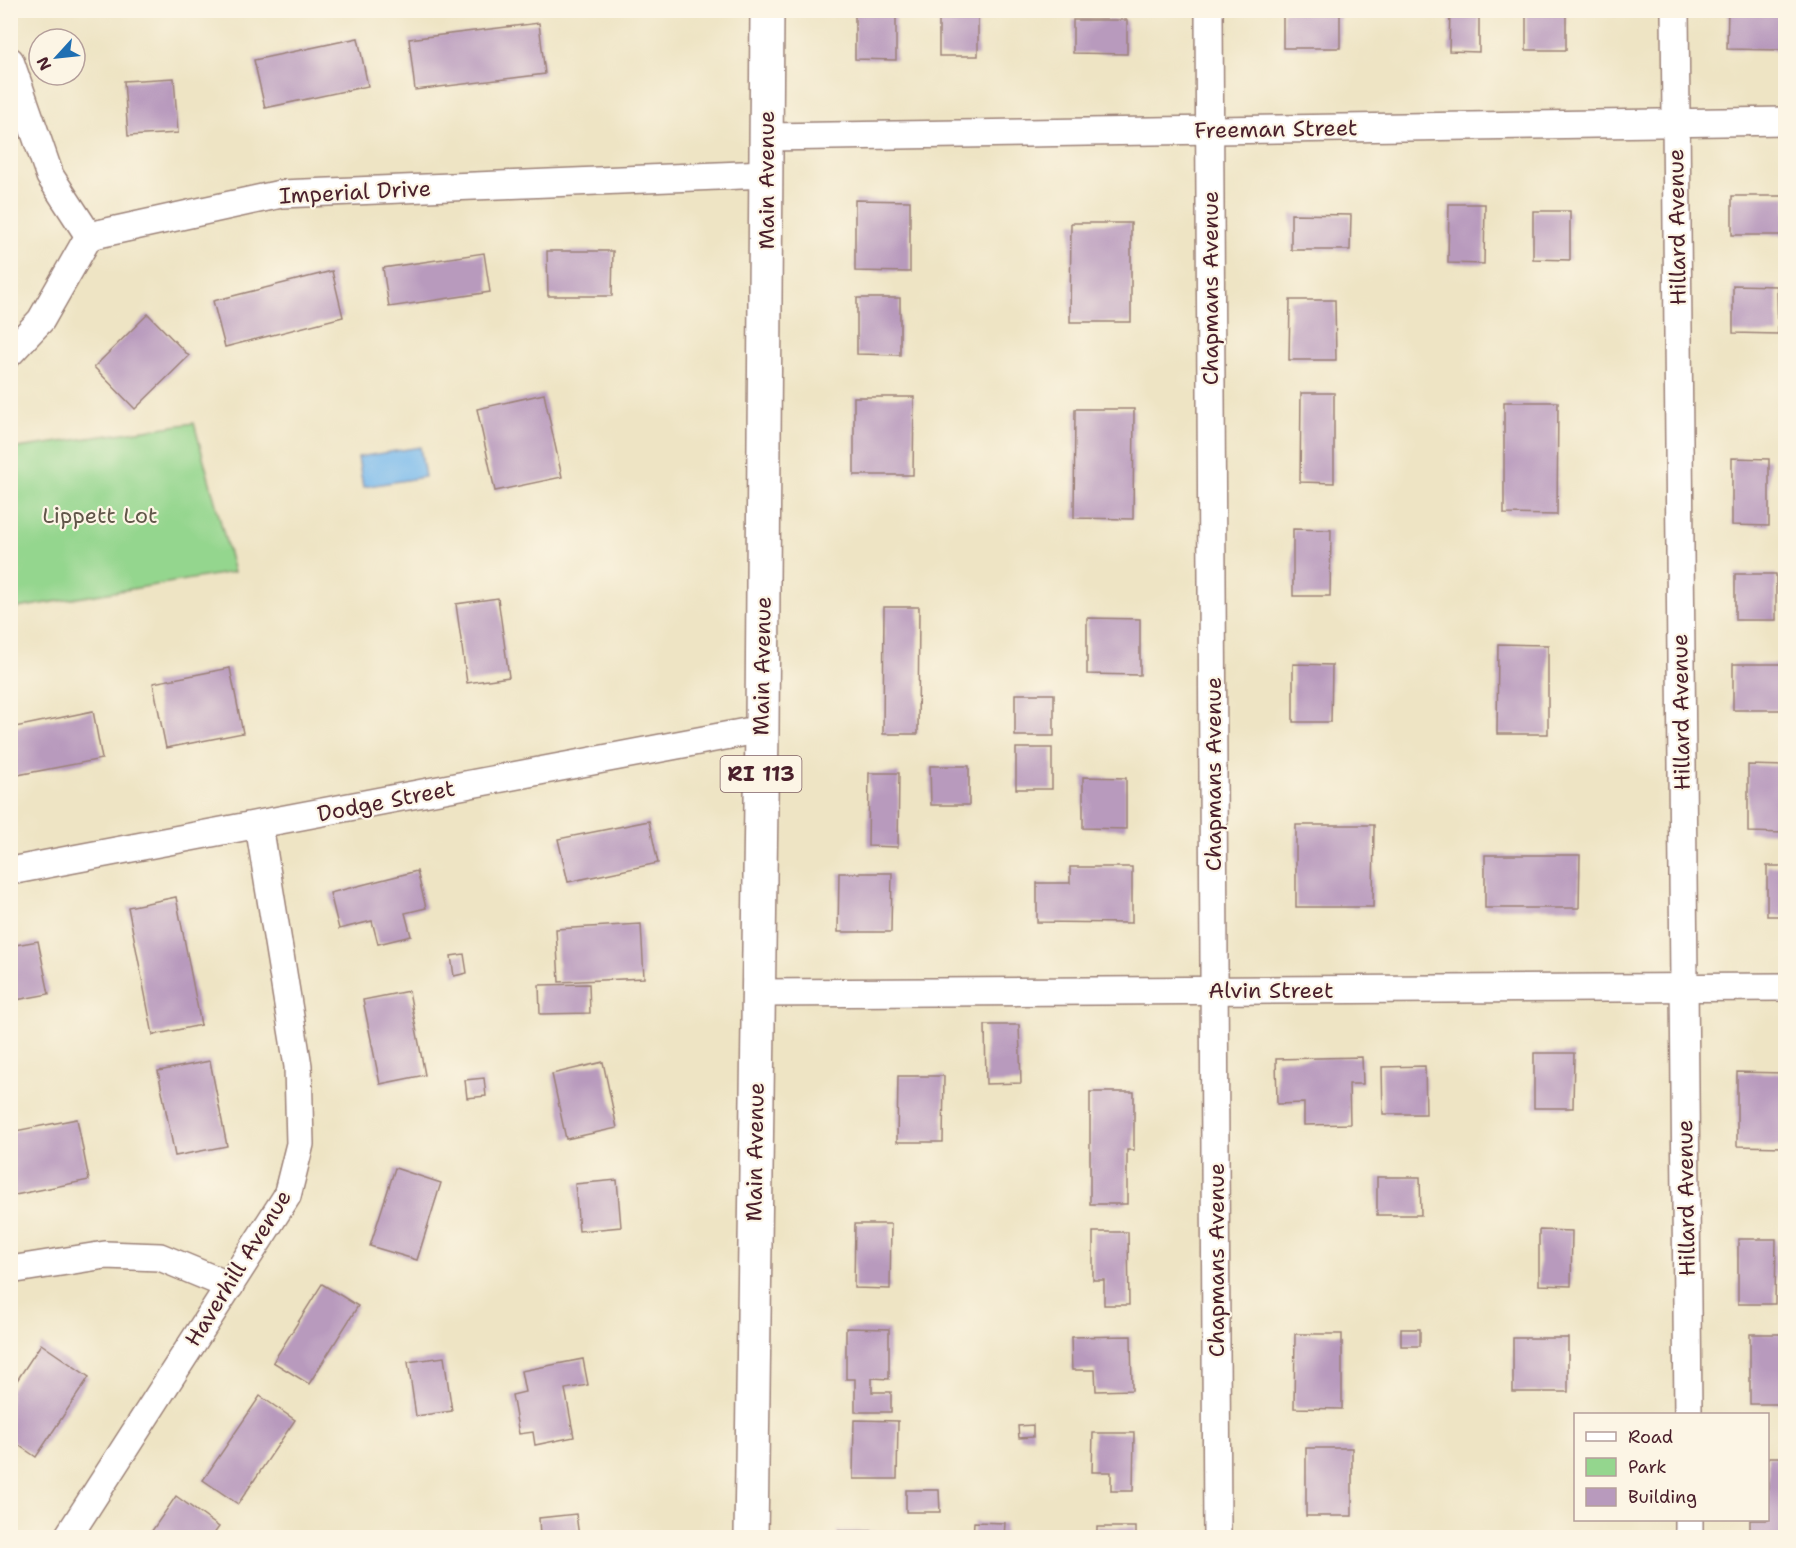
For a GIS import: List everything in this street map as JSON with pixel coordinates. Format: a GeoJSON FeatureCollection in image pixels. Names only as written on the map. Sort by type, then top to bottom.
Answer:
{"type":"FeatureCollection","features":[{"type":"Feature","properties":{"kind":"main road","name":"Main Avenue"},"geometry":{"type":"LineString","coordinates":[[751,1538],[762,729],[767,10]]}},
{"type":"Feature","properties":{"kind":"street","name":"Chapmans Avenue"},"geometry":{"type":"LineString","coordinates":[[1209,10],[1217,1538]]}},
{"type":"Feature","properties":{"kind":"street","name":"Hillard Avenue"},"geometry":{"type":"LineString","coordinates":[[1675,10],[1688,1413]]}},
{"type":"Feature","properties":{"kind":"street"},"geometry":{"type":"LineString","coordinates":[[10,61],[50,176],[89,236],[41,320],[10,353]]}},
{"type":"Feature","properties":{"kind":"street","name":"Freeman Street"},"geometry":{"type":"LineString","coordinates":[[767,137],[1785,121]]}},
{"type":"Feature","properties":{"kind":"street","name":"Imperial Drive"},"geometry":{"type":"LineString","coordinates":[[89,236],[281,194],[766,174]]}},
{"type":"Feature","properties":{"kind":"street","name":"Dodge Street"},"geometry":{"type":"LineString","coordinates":[[10,872],[762,729]]}},
{"type":"Feature","properties":{"kind":"street","name":"Haverhill Avenue"},"geometry":{"type":"LineString","coordinates":[[67,1538],[287,1196],[300,1144],[298,1066],[259,825]]}},
{"type":"Feature","properties":{"kind":"street","name":"Alvin Street"},"geometry":{"type":"LineString","coordinates":[[757,993],[1785,987]]}},
{"type":"Feature","properties":{"kind":"street"},"geometry":{"type":"LineString","coordinates":[[10,1270],[105,1255],[160,1257],[230,1286]]}},
{"type":"Feature","properties":{"kind":"street"},"geometry":{"type":"LineString","coordinates":[[1689,1521],[1689,1538]]}},
{"type":"Feature","properties":{"kind":"green space","name":"Lippett Lot"},"geometry":{"type":"Polygon","coordinates":[[[194,423],[234,572],[11,609],[11,449],[194,423]]]}},
{"type":"Feature","properties":{"kind":"water"},"geometry":{"type":"Polygon","coordinates":[[[420,447],[425,477],[363,487],[358,457],[420,447]]]}},
{"type":"Feature","properties":{"kind":"building"},"geometry":{"type":"Polygon","coordinates":[[[855,10],[896,10],[896,60],[855,59],[855,10]]]}},
{"type":"Feature","properties":{"kind":"building"},"geometry":{"type":"Polygon","coordinates":[[[939,10],[978,10],[978,56],[939,56],[939,10]]]}},
{"type":"Feature","properties":{"kind":"building"},"geometry":{"type":"Polygon","coordinates":[[[1450,10],[1479,10],[1479,52],[1449,51],[1450,10]]]}},
{"type":"Feature","properties":{"kind":"building"},"geometry":{"type":"Polygon","coordinates":[[[1526,10],[1566,10],[1566,50],[1526,50],[1526,10]]]}},
{"type":"Feature","properties":{"kind":"building"},"geometry":{"type":"Polygon","coordinates":[[[1728,10],[1786,10],[1786,50],[1727,49],[1728,10]]]}},
{"type":"Feature","properties":{"kind":"building"},"geometry":{"type":"Polygon","coordinates":[[[1283,11],[1340,12],[1340,48],[1283,48],[1283,11]]]}},
{"type":"Feature","properties":{"kind":"building"},"geometry":{"type":"Polygon","coordinates":[[[1073,20],[1127,20],[1127,54],[1073,53],[1073,20]]]}},
{"type":"Feature","properties":{"kind":"building"},"geometry":{"type":"Polygon","coordinates":[[[539,23],[545,74],[415,90],[409,39],[539,23]]]}},
{"type":"Feature","properties":{"kind":"building"},"geometry":{"type":"Polygon","coordinates":[[[358,38],[368,86],[265,108],[254,60],[358,38]]]}},
{"type":"Feature","properties":{"kind":"building"},"geometry":{"type":"Polygon","coordinates":[[[174,78],[178,133],[128,136],[124,81],[174,78]]]}},
{"type":"Feature","properties":{"kind":"building"},"geometry":{"type":"Polygon","coordinates":[[[1732,196],[1786,196],[1786,235],[1732,235],[1732,196]]]}},
{"type":"Feature","properties":{"kind":"building"},"geometry":{"type":"Polygon","coordinates":[[[855,200],[910,201],[910,272],[855,271],[855,200]]]}},
{"type":"Feature","properties":{"kind":"building"},"geometry":{"type":"Polygon","coordinates":[[[1449,204],[1485,204],[1484,264],[1448,263],[1449,204]]]}},
{"type":"Feature","properties":{"kind":"building"},"geometry":{"type":"Polygon","coordinates":[[[1533,211],[1570,211],[1570,260],[1533,259],[1533,211]]]}},
{"type":"Feature","properties":{"kind":"building"},"geometry":{"type":"Polygon","coordinates":[[[1291,214],[1351,215],[1350,250],[1291,250],[1291,214]]]}},
{"type":"Feature","properties":{"kind":"building"},"geometry":{"type":"Polygon","coordinates":[[[1071,223],[1131,223],[1131,322],[1070,322],[1071,223]]]}},
{"type":"Feature","properties":{"kind":"building"},"geometry":{"type":"Polygon","coordinates":[[[547,251],[613,251],[612,296],[548,296],[547,251]]]}},
{"type":"Feature","properties":{"kind":"building"},"geometry":{"type":"Polygon","coordinates":[[[484,253],[490,292],[389,307],[383,268],[484,253]]]}},
{"type":"Feature","properties":{"kind":"building"},"geometry":{"type":"Polygon","coordinates":[[[332,271],[343,317],[225,347],[213,301],[332,271]]]}},
{"type":"Feature","properties":{"kind":"building"},"geometry":{"type":"Polygon","coordinates":[[[1733,285],[1777,286],[1778,334],[1733,333],[1733,285]]]}},
{"type":"Feature","properties":{"kind":"building"},"geometry":{"type":"Polygon","coordinates":[[[857,298],[900,298],[900,355],[857,354],[857,298]]]}},
{"type":"Feature","properties":{"kind":"building"},"geometry":{"type":"Polygon","coordinates":[[[1290,300],[1335,300],[1336,360],[1289,360],[1290,300]]]}},
{"type":"Feature","properties":{"kind":"building"},"geometry":{"type":"Polygon","coordinates":[[[148,314],[189,356],[135,409],[94,367],[148,314]]]}},
{"type":"Feature","properties":{"kind":"building"},"geometry":{"type":"Polygon","coordinates":[[[1301,393],[1334,393],[1334,483],[1300,482],[1301,393]]]}},
{"type":"Feature","properties":{"kind":"building"},"geometry":{"type":"Polygon","coordinates":[[[544,394],[562,477],[495,491],[477,409],[544,394]]]}},
{"type":"Feature","properties":{"kind":"building"},"geometry":{"type":"Polygon","coordinates":[[[854,397],[914,397],[913,475],[854,475],[854,397]]]}},
{"type":"Feature","properties":{"kind":"building"},"geometry":{"type":"Polygon","coordinates":[[[1504,402],[1558,402],[1557,515],[1504,514],[1504,402]]]}},
{"type":"Feature","properties":{"kind":"building"},"geometry":{"type":"Polygon","coordinates":[[[1075,409],[1134,409],[1133,519],[1074,518],[1075,409]]]}},
{"type":"Feature","properties":{"kind":"building"},"geometry":{"type":"Polygon","coordinates":[[[1732,458],[1769,459],[1769,526],[1732,525],[1732,458]]]}},
{"type":"Feature","properties":{"kind":"building"},"geometry":{"type":"Polygon","coordinates":[[[1293,529],[1331,530],[1330,596],[1293,596],[1293,529]]]}},
{"type":"Feature","properties":{"kind":"building"},"geometry":{"type":"Polygon","coordinates":[[[1735,574],[1776,574],[1776,620],[1735,620],[1735,574]]]}},
{"type":"Feature","properties":{"kind":"building"},"geometry":{"type":"Polygon","coordinates":[[[498,598],[509,677],[467,683],[456,604],[498,598]]]}},
{"type":"Feature","properties":{"kind":"building"},"geometry":{"type":"Polygon","coordinates":[[[884,607],[919,607],[918,734],[883,734],[884,607]]]}},
{"type":"Feature","properties":{"kind":"building"},"geometry":{"type":"Polygon","coordinates":[[[1087,618],[1140,619],[1140,675],[1087,674],[1087,618]]]}},
{"type":"Feature","properties":{"kind":"building"},"geometry":{"type":"Polygon","coordinates":[[[1498,644],[1548,645],[1548,734],[1497,734],[1498,644]]]}},
{"type":"Feature","properties":{"kind":"building"},"geometry":{"type":"Polygon","coordinates":[[[1293,664],[1332,665],[1331,722],[1293,722],[1293,664]]]}},
{"type":"Feature","properties":{"kind":"building"},"geometry":{"type":"Polygon","coordinates":[[[1733,664],[1786,664],[1786,710],[1733,710],[1733,664]]]}},
{"type":"Feature","properties":{"kind":"building"},"geometry":{"type":"Polygon","coordinates":[[[230,668],[243,733],[166,748],[153,683],[230,668]]]}},
{"type":"Feature","properties":{"kind":"building"},"geometry":{"type":"Polygon","coordinates":[[[1015,694],[1054,694],[1054,736],[1015,736],[1015,694]]]}},
{"type":"Feature","properties":{"kind":"building"},"geometry":{"type":"Polygon","coordinates":[[[93,711],[102,759],[12,776],[10,728],[93,711]]]}},
{"type":"Feature","properties":{"kind":"building"},"geometry":{"type":"Polygon","coordinates":[[[1016,748],[1052,748],[1052,789],[1016,789],[1016,748]]]}},
{"type":"Feature","properties":{"kind":"building"},"geometry":{"type":"Polygon","coordinates":[[[1748,765],[1786,766],[1786,833],[1748,832],[1748,765]]]}},
{"type":"Feature","properties":{"kind":"building"},"geometry":{"type":"Polygon","coordinates":[[[930,766],[969,766],[969,805],[931,805],[930,766]]]}},
{"type":"Feature","properties":{"kind":"building"},"geometry":{"type":"Polygon","coordinates":[[[869,773],[899,773],[898,847],[868,846],[869,773]]]}},
{"type":"Feature","properties":{"kind":"building"},"geometry":{"type":"Polygon","coordinates":[[[1083,777],[1126,778],[1126,829],[1083,828],[1083,777]]]}},
{"type":"Feature","properties":{"kind":"building"},"geometry":{"type":"Polygon","coordinates":[[[649,821],[658,863],[568,882],[558,839],[649,821]]]}},
{"type":"Feature","properties":{"kind":"building"},"geometry":{"type":"Polygon","coordinates":[[[1296,825],[1374,825],[1373,907],[1296,907],[1296,825]]]}},
{"type":"Feature","properties":{"kind":"building"},"geometry":{"type":"Polygon","coordinates":[[[1485,855],[1580,855],[1579,908],[1485,908],[1485,855]]]}},
{"type":"Feature","properties":{"kind":"building"},"geometry":{"type":"Polygon","coordinates":[[[1767,866],[1786,866],[1786,916],[1767,916],[1767,866]]]}},
{"type":"Feature","properties":{"kind":"building"},"geometry":{"type":"Polygon","coordinates":[[[1070,867],[1132,867],[1132,923],[1037,922],[1037,883],[1070,883],[1070,867]]]}},
{"type":"Feature","properties":{"kind":"building"},"geometry":{"type":"Polygon","coordinates":[[[417,871],[426,908],[405,913],[411,936],[378,944],[372,921],[339,929],[330,893],[417,871]]]}},
{"type":"Feature","properties":{"kind":"building"},"geometry":{"type":"Polygon","coordinates":[[[839,873],[892,873],[891,932],[838,932],[839,873]]]}},
{"type":"Feature","properties":{"kind":"building"},"geometry":{"type":"Polygon","coordinates":[[[176,897],[201,1025],[153,1035],[128,907],[176,897]]]}},
{"type":"Feature","properties":{"kind":"building"},"geometry":{"type":"Polygon","coordinates":[[[641,924],[644,978],[559,982],[556,929],[641,924]]]}},
{"type":"Feature","properties":{"kind":"building"},"geometry":{"type":"Polygon","coordinates":[[[38,941],[49,994],[10,1001],[10,946],[38,941]]]}},
{"type":"Feature","properties":{"kind":"building"},"geometry":{"type":"Polygon","coordinates":[[[464,954],[467,973],[454,976],[451,956],[464,954]]]}},
{"type":"Feature","properties":{"kind":"building"},"geometry":{"type":"Polygon","coordinates":[[[589,984],[590,1013],[540,1014],[539,985],[589,984]]]}},
{"type":"Feature","properties":{"kind":"building"},"geometry":{"type":"Polygon","coordinates":[[[409,991],[425,1075],[380,1084],[363,1000],[409,991]]]}},
{"type":"Feature","properties":{"kind":"building"},"geometry":{"type":"Polygon","coordinates":[[[985,1025],[1019,1025],[1021,1083],[986,1084],[985,1025]]]}},
{"type":"Feature","properties":{"kind":"building"},"geometry":{"type":"Polygon","coordinates":[[[1534,1053],[1574,1053],[1573,1108],[1534,1108],[1534,1053]]]}},
{"type":"Feature","properties":{"kind":"building"},"geometry":{"type":"Polygon","coordinates":[[[1362,1057],[1363,1084],[1349,1084],[1350,1124],[1304,1125],[1304,1103],[1277,1104],[1276,1059],[1362,1057]]]}},
{"type":"Feature","properties":{"kind":"building"},"geometry":{"type":"Polygon","coordinates":[[[210,1061],[227,1146],[175,1156],[158,1071],[210,1061]]]}},
{"type":"Feature","properties":{"kind":"building"},"geometry":{"type":"Polygon","coordinates":[[[603,1062],[617,1128],[566,1139],[552,1074],[603,1062]]]}},
{"type":"Feature","properties":{"kind":"building"},"geometry":{"type":"Polygon","coordinates":[[[1425,1066],[1426,1114],[1383,1114],[1382,1067],[1425,1066]]]}},
{"type":"Feature","properties":{"kind":"building"},"geometry":{"type":"Polygon","coordinates":[[[1737,1072],[1784,1073],[1784,1147],[1737,1146],[1737,1072]]]}},
{"type":"Feature","properties":{"kind":"building"},"geometry":{"type":"Polygon","coordinates":[[[898,1076],[944,1076],[943,1142],[897,1142],[898,1076]]]}},
{"type":"Feature","properties":{"kind":"building"},"geometry":{"type":"Polygon","coordinates":[[[484,1078],[486,1096],[467,1098],[465,1080],[484,1078]]]}},
{"type":"Feature","properties":{"kind":"building"},"geometry":{"type":"Polygon","coordinates":[[[1090,1092],[1134,1092],[1134,1150],[1127,1150],[1127,1204],[1090,1204],[1090,1092]]]}},
{"type":"Feature","properties":{"kind":"building"},"geometry":{"type":"Polygon","coordinates":[[[77,1119],[89,1180],[10,1196],[10,1132],[77,1119]]]}},
{"type":"Feature","properties":{"kind":"building"},"geometry":{"type":"Polygon","coordinates":[[[395,1168],[441,1183],[417,1260],[370,1246],[395,1168]]]}},
{"type":"Feature","properties":{"kind":"building"},"geometry":{"type":"Polygon","coordinates":[[[1377,1177],[1420,1177],[1421,1215],[1377,1215],[1377,1177]]]}},
{"type":"Feature","properties":{"kind":"building"},"geometry":{"type":"Polygon","coordinates":[[[617,1180],[621,1227],[579,1231],[575,1184],[617,1180]]]}},
{"type":"Feature","properties":{"kind":"building"},"geometry":{"type":"Polygon","coordinates":[[[855,1224],[891,1224],[890,1289],[854,1288],[855,1224]]]}},
{"type":"Feature","properties":{"kind":"building"},"geometry":{"type":"Polygon","coordinates":[[[1539,1230],[1572,1231],[1571,1286],[1539,1285],[1539,1230]]]}},
{"type":"Feature","properties":{"kind":"building"},"geometry":{"type":"Polygon","coordinates":[[[1093,1232],[1128,1232],[1129,1305],[1104,1305],[1104,1280],[1093,1280],[1093,1232]]]}},
{"type":"Feature","properties":{"kind":"building"},"geometry":{"type":"Polygon","coordinates":[[[1738,1239],[1776,1239],[1775,1304],[1738,1304],[1738,1239]]]}},
{"type":"Feature","properties":{"kind":"building"},"geometry":{"type":"Polygon","coordinates":[[[322,1284],[358,1306],[309,1384],[273,1362],[322,1284]]]}},
{"type":"Feature","properties":{"kind":"building"},"geometry":{"type":"Polygon","coordinates":[[[846,1328],[889,1329],[889,1379],[872,1378],[872,1392],[891,1392],[891,1412],[855,1412],[855,1379],[846,1379],[846,1328]]]}},
{"type":"Feature","properties":{"kind":"building"},"geometry":{"type":"Polygon","coordinates":[[[1401,1329],[1420,1329],[1420,1346],[1401,1346],[1401,1329]]]}},
{"type":"Feature","properties":{"kind":"building"},"geometry":{"type":"Polygon","coordinates":[[[1295,1334],[1342,1334],[1342,1409],[1294,1408],[1295,1334]]]}},
{"type":"Feature","properties":{"kind":"building"},"geometry":{"type":"Polygon","coordinates":[[[1750,1334],[1786,1334],[1786,1404],[1750,1404],[1750,1334]]]}},
{"type":"Feature","properties":{"kind":"building"},"geometry":{"type":"Polygon","coordinates":[[[1131,1336],[1132,1390],[1096,1391],[1095,1370],[1072,1370],[1071,1337],[1131,1336]]]}},
{"type":"Feature","properties":{"kind":"building"},"geometry":{"type":"Polygon","coordinates":[[[1513,1338],[1568,1338],[1568,1392],[1513,1392],[1513,1338]]]}},
{"type":"Feature","properties":{"kind":"building"},"geometry":{"type":"Polygon","coordinates":[[[41,1344],[89,1377],[36,1457],[10,1439],[10,1391],[41,1344]]]}},
{"type":"Feature","properties":{"kind":"building"},"geometry":{"type":"Polygon","coordinates":[[[444,1357],[452,1411],[416,1416],[408,1362],[444,1357]]]}},
{"type":"Feature","properties":{"kind":"building"},"geometry":{"type":"Polygon","coordinates":[[[583,1359],[588,1385],[565,1389],[574,1437],[535,1445],[533,1432],[519,1434],[512,1395],[525,1392],[521,1371],[583,1359]]]}},
{"type":"Feature","properties":{"kind":"building"},"geometry":{"type":"Polygon","coordinates":[[[260,1396],[295,1420],[238,1504],[203,1480],[260,1396]]]}},
{"type":"Feature","properties":{"kind":"building"},"geometry":{"type":"Polygon","coordinates":[[[854,1420],[898,1421],[897,1479],[853,1479],[854,1420]]]}},
{"type":"Feature","properties":{"kind":"building"},"geometry":{"type":"Polygon","coordinates":[[[1033,1425],[1033,1437],[1019,1438],[1018,1426],[1033,1425]]]}},
{"type":"Feature","properties":{"kind":"building"},"geometry":{"type":"Polygon","coordinates":[[[1093,1433],[1134,1433],[1133,1491],[1111,1491],[1111,1472],[1092,1472],[1093,1433]]]}},
{"type":"Feature","properties":{"kind":"building"},"geometry":{"type":"Polygon","coordinates":[[[1306,1448],[1352,1448],[1352,1516],[1306,1516],[1306,1448]]]}},
{"type":"Feature","properties":{"kind":"building"},"geometry":{"type":"Polygon","coordinates":[[[1769,1457],[1786,1457],[1786,1538],[1750,1538],[1750,1521],[1769,1521],[1769,1457]]]}},
{"type":"Feature","properties":{"kind":"building"},"geometry":{"type":"Polygon","coordinates":[[[906,1490],[939,1490],[940,1512],[906,1512],[906,1490]]]}},
{"type":"Feature","properties":{"kind":"building"},"geometry":{"type":"Polygon","coordinates":[[[176,1496],[219,1527],[211,1538],[147,1538],[176,1496]]]}},
{"type":"Feature","properties":{"kind":"building"},"geometry":{"type":"Polygon","coordinates":[[[576,1514],[579,1537],[540,1538],[539,1518],[576,1514]]]}},
{"type":"Feature","properties":{"kind":"building"},"geometry":{"type":"Polygon","coordinates":[[[974,1522],[1005,1523],[1004,1538],[973,1538],[974,1522]]]}},
{"type":"Feature","properties":{"kind":"building"},"geometry":{"type":"Polygon","coordinates":[[[1097,1527],[1136,1527],[1136,1538],[1097,1538],[1097,1527]]]}},
{"type":"Feature","properties":{"kind":"building"},"geometry":{"type":"Polygon","coordinates":[[[837,1531],[904,1531],[904,1538],[837,1538],[837,1531]]]}},
{"type":"Feature","properties":{"kind":"building"},"geometry":{"type":"Polygon","coordinates":[[[1015,1534],[1029,1534],[1029,1538],[1015,1538],[1015,1534]]]}}]}
